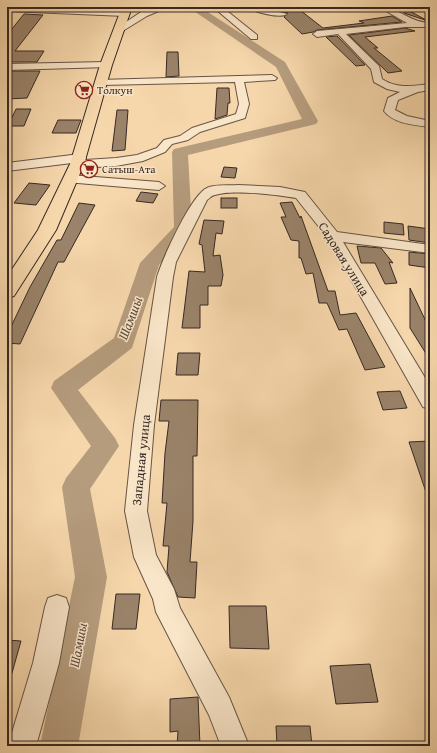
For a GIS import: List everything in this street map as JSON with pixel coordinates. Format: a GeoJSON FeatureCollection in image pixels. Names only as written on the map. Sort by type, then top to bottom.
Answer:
{"type":"FeatureCollection","features":[{"type":"Feature","properties":{"kind":"main road"},"geometry":{"type":"LineString","coordinates":[[7,292],[47,230],[78,161],[106,65],[126,10]]}},
{"type":"Feature","properties":{"kind":"street"},"geometry":{"type":"LineString","coordinates":[[118,30],[144,14],[164,7]]}},
{"type":"Feature","properties":{"kind":"street"},"geometry":{"type":"LineString","coordinates":[[217,7],[254,37]]}},
{"type":"Feature","properties":{"kind":"street"},"geometry":{"type":"LineString","coordinates":[[251,7],[262,11],[283,14]]}},
{"type":"Feature","properties":{"kind":"street"},"geometry":{"type":"LineString","coordinates":[[383,7],[430,32]]}},
{"type":"Feature","properties":{"kind":"street"},"geometry":{"type":"LineString","coordinates":[[7,10],[126,10]]}},
{"type":"Feature","properties":{"kind":"street"},"geometry":{"type":"LineString","coordinates":[[317,34],[405,25],[420,26],[430,24]]}},
{"type":"Feature","properties":{"kind":"street"},"geometry":{"type":"LineString","coordinates":[[340,32],[376,68],[377,80],[385,86],[401,90],[413,90],[430,87]]}},
{"type":"Feature","properties":{"kind":"street"},"geometry":{"type":"LineString","coordinates":[[7,67],[106,65]]}},
{"type":"Feature","properties":{"kind":"street"},"geometry":{"type":"LineString","coordinates":[[102,82],[272,78]]}},
{"type":"Feature","properties":{"kind":"street"},"geometry":{"type":"LineString","coordinates":[[7,167],[78,161],[116,162],[139,158],[154,153],[161,150],[168,142],[184,138],[196,130],[226,122],[241,116],[244,104],[239,79]]}},
{"type":"Feature","properties":{"kind":"street"},"geometry":{"type":"LineString","coordinates":[[413,90],[393,98],[389,111],[400,117],[430,124]]}},
{"type":"Feature","properties":{"kind":"street"},"geometry":{"type":"LineString","coordinates":[[70,179],[159,186]]}},
{"type":"Feature","properties":{"kind":"street","name":"Садовая улица"},"geometry":{"type":"LineString","coordinates":[[211,191],[238,188],[280,191],[300,195],[333,236],[430,402]]}},
{"type":"Feature","properties":{"kind":"street","name":"Западная улица"},"geometry":{"type":"LineString","coordinates":[[211,191],[202,198],[169,262],[144,425],[136,511],[144,557],[165,597],[168,612],[219,707],[235,746]]}},
{"type":"Feature","properties":{"kind":"street"},"geometry":{"type":"LineString","coordinates":[[333,236],[430,249]]}},
{"type":"Feature","properties":{"kind":"street"},"geometry":{"type":"LineString","coordinates":[[22,746],[46,663],[56,607]]}},
{"type":"Feature","properties":{"kind":"building"},"geometry":{"type":"Polygon","coordinates":[[[274,7],[296,7],[323,28],[364,23],[359,21],[392,16],[402,22],[317,30],[302,34],[284,17],[288,13],[277,10],[274,7]]]}},
{"type":"Feature","properties":{"kind":"building"},"geometry":{"type":"Polygon","coordinates":[[[404,8],[428,21],[404,13],[404,8]]]}},
{"type":"Feature","properties":{"kind":"building"},"geometry":{"type":"Polygon","coordinates":[[[24,14],[43,15],[15,51],[44,51],[37,62],[7,62],[7,35],[24,14]]]}},
{"type":"Feature","properties":{"kind":"building"},"geometry":{"type":"Polygon","coordinates":[[[405,28],[415,31],[365,37],[378,48],[374,48],[402,71],[388,73],[349,35],[405,28]]]}},
{"type":"Feature","properties":{"kind":"building"},"geometry":{"type":"Polygon","coordinates":[[[337,36],[365,65],[356,66],[326,37],[337,36]]]}},
{"type":"Feature","properties":{"kind":"building"},"geometry":{"type":"Polygon","coordinates":[[[167,52],[178,52],[179,76],[166,77],[167,52]]]}},
{"type":"Feature","properties":{"kind":"building"},"geometry":{"type":"Polygon","coordinates":[[[7,71],[40,71],[27,98],[7,99],[7,71]]]}},
{"type":"Feature","properties":{"kind":"building"},"geometry":{"type":"Polygon","coordinates":[[[217,88],[229,88],[230,103],[228,103],[227,115],[215,119],[217,88]]]}},
{"type":"Feature","properties":{"kind":"building"},"geometry":{"type":"Polygon","coordinates":[[[16,109],[31,109],[24,126],[8,126],[16,109]]]}},
{"type":"Feature","properties":{"kind":"building"},"geometry":{"type":"Polygon","coordinates":[[[117,110],[128,110],[125,150],[112,151],[117,110]]]}},
{"type":"Feature","properties":{"kind":"building"},"geometry":{"type":"Polygon","coordinates":[[[58,120],[81,120],[76,133],[52,133],[58,120]]]}},
{"type":"Feature","properties":{"kind":"building"},"geometry":{"type":"Polygon","coordinates":[[[224,167],[237,168],[235,178],[221,177],[224,167]]]}},
{"type":"Feature","properties":{"kind":"building"},"geometry":{"type":"Polygon","coordinates":[[[29,183],[50,185],[36,205],[14,203],[29,183]]]}},
{"type":"Feature","properties":{"kind":"building"},"geometry":{"type":"Polygon","coordinates":[[[141,192],[158,194],[153,203],[136,201],[141,192]]]}},
{"type":"Feature","properties":{"kind":"building"},"geometry":{"type":"Polygon","coordinates":[[[221,198],[237,198],[237,208],[221,208],[221,198]]]}},
{"type":"Feature","properties":{"kind":"building"},"geometry":{"type":"Polygon","coordinates":[[[292,202],[300,218],[301,216],[328,291],[335,291],[340,315],[356,313],[385,367],[365,370],[347,329],[339,330],[327,303],[319,303],[313,273],[306,274],[301,258],[299,258],[299,241],[291,240],[281,217],[286,217],[280,203],[292,202]]]}},
{"type":"Feature","properties":{"kind":"building"},"geometry":{"type":"Polygon","coordinates":[[[79,203],[95,205],[64,262],[58,262],[20,344],[7,343],[7,335],[30,287],[57,240],[61,240],[79,203]]]}},
{"type":"Feature","properties":{"kind":"building"},"geometry":{"type":"Polygon","coordinates":[[[204,220],[224,221],[222,234],[216,233],[213,256],[220,255],[223,275],[221,286],[208,286],[208,305],[200,305],[200,328],[182,328],[189,271],[205,272],[202,245],[199,244],[204,220]]]}},
{"type":"Feature","properties":{"kind":"building"},"geometry":{"type":"Polygon","coordinates":[[[384,222],[403,224],[404,235],[384,233],[384,222]]]}},
{"type":"Feature","properties":{"kind":"building"},"geometry":{"type":"Polygon","coordinates":[[[408,226],[430,229],[430,243],[409,240],[408,226]]]}},
{"type":"Feature","properties":{"kind":"building"},"geometry":{"type":"Polygon","coordinates":[[[357,246],[381,248],[393,263],[389,262],[397,283],[385,284],[375,263],[361,263],[357,246]]]}},
{"type":"Feature","properties":{"kind":"building"},"geometry":{"type":"Polygon","coordinates":[[[409,252],[430,254],[430,268],[409,265],[409,252]]]}},
{"type":"Feature","properties":{"kind":"building"},"geometry":{"type":"Polygon","coordinates":[[[410,288],[430,330],[430,360],[410,328],[410,288]]]}},
{"type":"Feature","properties":{"kind":"building"},"geometry":{"type":"Polygon","coordinates":[[[178,353],[200,353],[198,375],[176,375],[178,353]]]}},
{"type":"Feature","properties":{"kind":"building"},"geometry":{"type":"Polygon","coordinates":[[[400,391],[407,408],[383,410],[377,392],[400,391]]]}},
{"type":"Feature","properties":{"kind":"building"},"geometry":{"type":"Polygon","coordinates":[[[161,400],[198,400],[197,456],[193,456],[193,521],[190,562],[197,562],[195,598],[178,597],[167,572],[169,546],[163,546],[167,503],[162,503],[165,453],[169,421],[159,421],[161,400]]]}},
{"type":"Feature","properties":{"kind":"building"},"geometry":{"type":"Polygon","coordinates":[[[430,441],[430,501],[429,501],[409,442],[430,441]]]}},
{"type":"Feature","properties":{"kind":"building"},"geometry":{"type":"Polygon","coordinates":[[[116,594],[140,594],[136,629],[112,629],[116,594]]]}},
{"type":"Feature","properties":{"kind":"building"},"geometry":{"type":"Polygon","coordinates":[[[229,606],[266,606],[269,649],[230,648],[229,606]]]}},
{"type":"Feature","properties":{"kind":"building"},"geometry":{"type":"Polygon","coordinates":[[[7,640],[21,641],[10,680],[7,679],[7,640]]]}},
{"type":"Feature","properties":{"kind":"building"},"geometry":{"type":"Polygon","coordinates":[[[370,664],[378,702],[336,704],[330,666],[370,664]]]}},
{"type":"Feature","properties":{"kind":"building"},"geometry":{"type":"Polygon","coordinates":[[[198,697],[200,746],[177,746],[178,731],[170,732],[170,699],[198,697]]]}},
{"type":"Feature","properties":{"kind":"building"},"geometry":{"type":"Polygon","coordinates":[[[276,726],[310,726],[312,746],[277,746],[276,726]]]}},
{"type":"Feature","properties":{"kind":"waterway","name":"Шамшы"},"geometry":{"type":"LineString","coordinates":[[59,746],[91,577],[76,487],[106,446],[63,388],[124,342],[150,263],[183,228],[180,152],[311,121],[281,65],[193,7]]}},
{"type":"Feature","properties":{"kind":"place","name":"Толкун"},"geometry":{"type":"Point","coordinates":[84,90]}},
{"type":"Feature","properties":{"kind":"place","name":"Сатыш-Ата"},"geometry":{"type":"Point","coordinates":[89,169]}}]}
